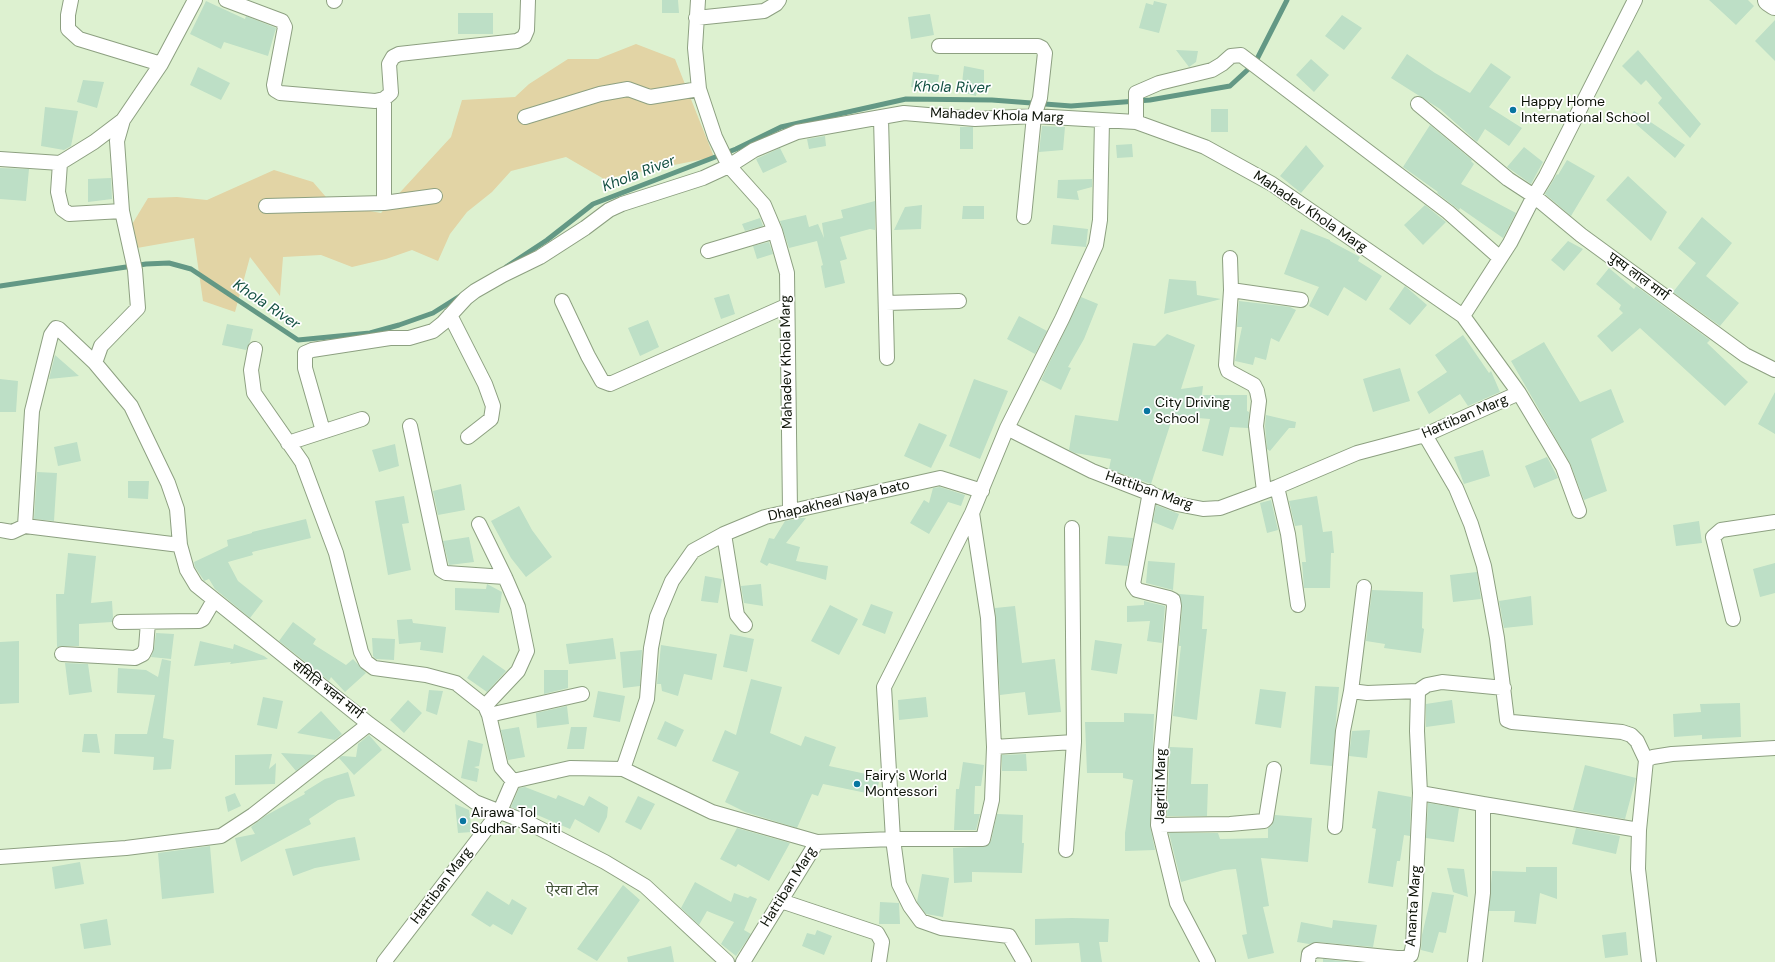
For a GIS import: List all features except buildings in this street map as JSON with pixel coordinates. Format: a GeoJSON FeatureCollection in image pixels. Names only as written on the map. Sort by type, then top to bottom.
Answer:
{"type":"FeatureCollection","features":[{"type":"Feature","properties":{"kind":"main road"},"geometry":{"type":"LineString","coordinates":[[1769,0],[1775,4]]}},
{"type":"Feature","properties":{"kind":"street"},"geometry":{"type":"LineString","coordinates":[[71,0],[68,15],[68,29],[79,38],[161,64]]}},
{"type":"Feature","properties":{"kind":"street"},"geometry":{"type":"LineString","coordinates":[[96,363],[101,346],[138,308],[134,265],[122,211],[117,141],[123,120],[161,64],[195,0]]}},
{"type":"Feature","properties":{"kind":"street"},"geometry":{"type":"LineString","coordinates":[[226,0],[282,21],[285,27],[274,84],[275,90],[280,93],[375,101],[384,99],[391,92],[389,64],[393,57],[399,54],[517,41],[524,37],[527,30],[528,0]]}},
{"type":"Feature","properties":{"kind":"street"},"geometry":{"type":"LineString","coordinates":[[323,432],[305,368],[305,353],[312,350],[390,338],[408,338],[432,331],[475,291],[503,275],[540,258],[609,210],[622,204],[703,178],[726,162],[715,137],[699,89],[695,48],[698,0]]}},
{"type":"Feature","properties":{"kind":"street"},"geometry":{"type":"LineString","coordinates":[[696,18],[764,11],[776,4],[779,0]]}},
{"type":"Feature","properties":{"kind":"street"},"geometry":{"type":"LineString","coordinates":[[1463,316],[1510,243],[1546,176],[1635,0]]}},
{"type":"Feature","properties":{"kind":"street"},"geometry":{"type":"LineString","coordinates":[[939,46],[1038,46],[1042,48],[1045,53],[1024,217]]}},
{"type":"Feature","properties":{"kind":"street"},"geometry":{"type":"LineString","coordinates":[[1136,122],[1136,93],[1159,83],[1212,70],[1231,56],[1241,55],[1448,212],[1500,258]]}},
{"type":"Feature","properties":{"kind":"street"},"geometry":{"type":"LineString","coordinates":[[525,117],[600,94],[628,89],[650,97],[699,89]]}},
{"type":"Feature","properties":{"kind":"street"},"geometry":{"type":"LineString","coordinates":[[384,99],[384,203]]}},
{"type":"Feature","properties":{"kind":"street","name":"पुस्प लाल मार्ग"},"geometry":{"type":"LineString","coordinates":[[1418,104],[1508,179],[1534,196],[1581,235],[1745,355],[1775,370]]}},
{"type":"Feature","properties":{"kind":"street","name":"Mahadev Khola Marg"},"geometry":{"type":"LineString","coordinates":[[790,510],[786,306],[787,273],[775,230],[764,205],[726,162],[797,132],[904,113],[974,118],[1037,107],[1102,120],[1136,122],[1205,147],[1272,184],[1463,316]]}},
{"type":"Feature","properties":{"kind":"street"},"geometry":{"type":"LineString","coordinates":[[881,118],[887,358]]}},
{"type":"Feature","properties":{"kind":"street"},"geometry":{"type":"LineString","coordinates":[[0,159],[60,163],[94,142],[123,120]]}},
{"type":"Feature","properties":{"kind":"street"},"geometry":{"type":"LineString","coordinates":[[1024,962],[1010,936],[941,928],[921,921],[910,906],[900,884],[893,839],[884,687],[972,514],[1007,428],[1062,318],[1096,245],[1100,220],[1102,120]]}},
{"type":"Feature","properties":{"kind":"street"},"geometry":{"type":"LineString","coordinates":[[60,163],[58,192],[62,209],[69,214],[122,211]]}},
{"type":"Feature","properties":{"kind":"street"},"geometry":{"type":"LineString","coordinates":[[266,206],[384,203],[435,196]]}},
{"type":"Feature","properties":{"kind":"street"},"geometry":{"type":"LineString","coordinates":[[708,251],[775,230]]}},
{"type":"Feature","properties":{"kind":"street"},"geometry":{"type":"LineString","coordinates":[[1230,258],[1231,290],[1226,365],[1228,371],[1254,385],[1257,391],[1259,401],[1256,426],[1271,489],[1288,534],[1298,605]]}},
{"type":"Feature","properties":{"kind":"street"},"geometry":{"type":"LineString","coordinates":[[1231,290],[1301,300]]}},
{"type":"Feature","properties":{"kind":"street"},"geometry":{"type":"LineString","coordinates":[[562,301],[588,356],[602,381],[610,384],[786,306]]}},
{"type":"Feature","properties":{"kind":"street"},"geometry":{"type":"LineString","coordinates":[[886,303],[959,301]]}},
{"type":"Feature","properties":{"kind":"street"},"geometry":{"type":"LineString","coordinates":[[450,315],[485,384],[493,406],[490,418],[468,437]]}},
{"type":"Feature","properties":{"kind":"street","name":"Hattiban Marg"},"geometry":{"type":"LineString","coordinates":[[1007,428],[1092,471],[1150,492],[1177,504],[1202,509],[1220,508],[1271,489],[1357,453],[1425,435],[1519,393],[1463,316]]}},
{"type":"Feature","properties":{"kind":"street","name":"समिति भवन मार्ग"},"geometry":{"type":"LineString","coordinates":[[25,526],[32,411],[53,331],[56,328],[61,330],[96,363],[131,406],[168,482],[177,509],[180,545],[187,570],[196,585],[369,724],[475,802],[531,824],[598,859],[645,886],[727,962]]}},
{"type":"Feature","properties":{"kind":"street"},"geometry":{"type":"LineString","coordinates":[[255,350],[251,370],[254,392],[302,462],[336,553],[361,652],[366,662],[374,668],[426,675],[456,683],[487,710],[501,767],[513,781]]}},
{"type":"Feature","properties":{"kind":"street"},"geometry":{"type":"LineString","coordinates":[[1519,393],[1563,466],[1579,510]]}},
{"type":"Feature","properties":{"kind":"street"},"geometry":{"type":"LineString","coordinates":[[288,443],[362,419]]}},
{"type":"Feature","properties":{"kind":"street"},"geometry":{"type":"LineString","coordinates":[[410,426],[441,570],[446,573],[505,577]]}},
{"type":"Feature","properties":{"kind":"street"},"geometry":{"type":"LineString","coordinates":[[1425,435],[1456,488],[1471,524],[1484,566],[1497,638],[1507,720],[1512,722],[1622,732],[1631,735],[1637,741],[1646,760],[1639,830],[1638,869],[1649,962]]}},
{"type":"Feature","properties":{"kind":"street","name":"Dhapakheal Naya bato"},"geometry":{"type":"LineString","coordinates":[[623,769],[647,699],[651,648],[657,618],[669,588],[693,551],[724,534],[765,517],[790,510],[940,478],[982,491]]}},
{"type":"Feature","properties":{"kind":"street","name":"Jagriti Marg"},"geometry":{"type":"LineString","coordinates":[[1150,492],[1133,584],[1137,590],[1173,600],[1170,668],[1160,750],[1158,825],[1177,903],[1208,962]]}},
{"type":"Feature","properties":{"kind":"street"},"geometry":{"type":"LineString","coordinates":[[972,514],[988,618],[994,747],[1074,742]]}},
{"type":"Feature","properties":{"kind":"street"},"geometry":{"type":"LineString","coordinates":[[1734,619],[1714,537],[1721,530],[1775,522]]}},
{"type":"Feature","properties":{"kind":"street"},"geometry":{"type":"LineString","coordinates":[[479,524],[518,607],[527,650],[518,671],[487,710]]}},
{"type":"Feature","properties":{"kind":"street"},"geometry":{"type":"LineString","coordinates":[[0,530],[12,532],[25,526],[180,545]]}},
{"type":"Feature","properties":{"kind":"street"},"geometry":{"type":"LineString","coordinates":[[1066,850],[1074,742],[1072,528]]}},
{"type":"Feature","properties":{"kind":"street"},"geometry":{"type":"LineString","coordinates":[[724,534],[737,615],[745,625]]}},
{"type":"Feature","properties":{"kind":"street"},"geometry":{"type":"LineString","coordinates":[[1335,827],[1343,731],[1351,691],[1364,587]]}},
{"type":"Feature","properties":{"kind":"street"},"geometry":{"type":"LineString","coordinates":[[120,622],[199,621],[203,619],[214,600]]}},
{"type":"Feature","properties":{"kind":"street"},"geometry":{"type":"LineString","coordinates":[[62,654],[135,658],[143,654],[146,648],[148,622]]}},
{"type":"Feature","properties":{"kind":"street"},"geometry":{"type":"LineString","coordinates":[[1351,691],[1367,693],[1418,691],[1427,685],[1442,682],[1504,688]]}},
{"type":"Feature","properties":{"kind":"street","name":"Ananta Marg"},"geometry":{"type":"LineString","coordinates":[[1308,962],[1309,954],[1316,950],[1410,959],[1413,945],[1420,793],[1417,732],[1418,691]]}},
{"type":"Feature","properties":{"kind":"street"},"geometry":{"type":"LineString","coordinates":[[487,710],[582,694]]}},
{"type":"Feature","properties":{"kind":"street"},"geometry":{"type":"LineString","coordinates":[[0,857],[126,848],[221,836],[260,810],[369,724]]}},
{"type":"Feature","properties":{"kind":"street","name":"Hattiban Marg"},"geometry":{"type":"LineString","coordinates":[[743,962],[817,842],[893,839],[983,839],[992,800],[994,747]]}},
{"type":"Feature","properties":{"kind":"street"},"geometry":{"type":"LineString","coordinates":[[1646,760],[1653,757],[1672,754],[1775,748]]}},
{"type":"Feature","properties":{"kind":"street"},"geometry":{"type":"LineString","coordinates":[[513,781],[570,768],[623,769],[712,812],[817,842]]}},
{"type":"Feature","properties":{"kind":"street"},"geometry":{"type":"LineString","coordinates":[[1158,825],[1230,824],[1264,821],[1266,819],[1274,769]]}},
{"type":"Feature","properties":{"kind":"street"},"geometry":{"type":"LineString","coordinates":[[500,811],[513,781]]}},
{"type":"Feature","properties":{"kind":"street"},"geometry":{"type":"LineString","coordinates":[[1420,793],[1639,830]]}},
{"type":"Feature","properties":{"kind":"street"},"geometry":{"type":"LineString","coordinates":[[1475,962],[1482,893],[1483,804]]}},
{"type":"Feature","properties":{"kind":"street","name":"Hattiban Marg"},"geometry":{"type":"LineString","coordinates":[[384,962],[500,811]]}},
{"type":"Feature","properties":{"kind":"street"},"geometry":{"type":"LineString","coordinates":[[781,901],[877,933],[882,942],[879,962]]}},
{"type":"Feature","properties":{"kind":"shaded area"},"geometry":{"type":"Polygon","coordinates":[[[636,44],[675,59],[714,157],[604,179],[566,157],[511,171],[492,192],[467,212],[450,234],[438,261],[412,250],[386,259],[352,267],[321,255],[283,257],[280,296],[250,257],[235,312],[203,301],[194,238],[137,248],[128,231],[148,198],[177,197],[207,200],[274,170],[313,182],[332,204],[381,213],[451,137],[462,100],[515,97],[529,84],[568,59],[598,59],[636,44]]]}},
{"type":"Feature","properties":{"kind":"waterway","name":"Khola River"},"geometry":{"type":"LineString","coordinates":[[506,267],[547,240],[593,204],[736,149],[781,127],[906,99],[992,100],[1071,106],[1150,100],[1230,86],[1255,63],[1287,0]]}},
{"type":"Feature","properties":{"kind":"waterway","name":"Khola River"},"geometry":{"type":"LineString","coordinates":[[0,286],[146,264],[169,263],[191,269],[298,340],[370,333],[433,313],[460,296]]}},
{"type":"Feature","properties":{"kind":"place","name":"Happy Home International School"},"geometry":{"type":"Point","coordinates":[1513,110]}},
{"type":"Feature","properties":{"kind":"place","name":"City Driving School"},"geometry":{"type":"Point","coordinates":[1147,411]}},
{"type":"Feature","properties":{"kind":"place","name":"Fairy's World Montessori"},"geometry":{"type":"Point","coordinates":[857,784]}},
{"type":"Feature","properties":{"kind":"place","name":"Airawa Tol Sudhar Samiti"},"geometry":{"type":"Point","coordinates":[463,821]}},
{"type":"Feature","properties":{"kind":"district","name":"ऐरवा टोल"},"geometry":{"type":"Point","coordinates":[572,891]}}]}
